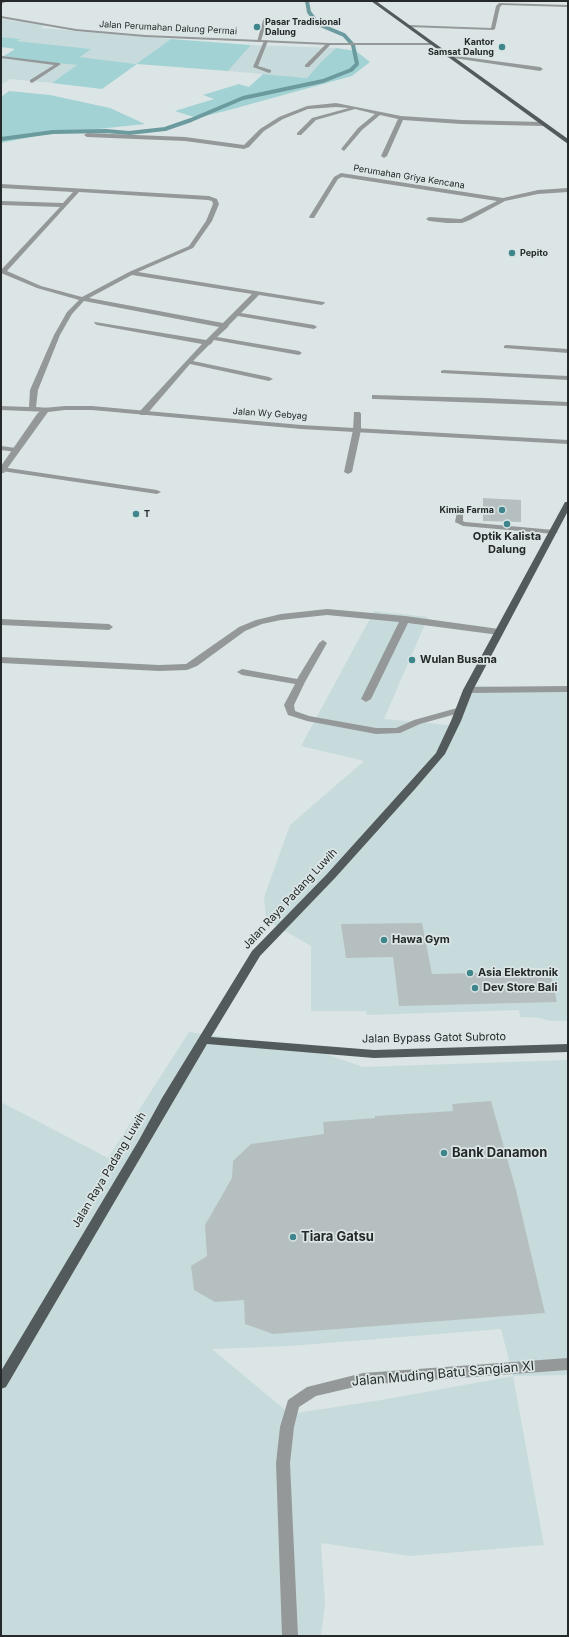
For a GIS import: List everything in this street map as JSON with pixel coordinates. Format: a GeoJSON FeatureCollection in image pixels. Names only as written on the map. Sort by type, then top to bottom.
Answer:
{"type":"FeatureCollection","features":[{"type":"Feature","properties":{"kind":"main road"},"geometry":{"type":"LineString","coordinates":[[373,1],[568,142]]}},
{"type":"Feature","properties":{"kind":"main road","name":"Jalan Raya Padang Luwih"},"geometry":{"type":"LineString","coordinates":[[1,1383],[144,1142],[166,1101],[205,1040],[256,954],[331,876],[436,759],[444,747],[468,690],[568,504]]}},
{"type":"Feature","properties":{"kind":"main road","name":"Jalan Bypass Gatot Subroto"},"geometry":{"type":"LineString","coordinates":[[205,1040],[374,1054],[568,1048]]}},
{"type":"Feature","properties":{"kind":"street"},"geometry":{"type":"LineString","coordinates":[[1,3],[6,1]]}},
{"type":"Feature","properties":{"kind":"street"},"geometry":{"type":"LineString","coordinates":[[408,26],[493,29],[498,6],[501,4],[568,6]]}},
{"type":"Feature","properties":{"kind":"street","name":"Jalan Perumahan Dalung Permai"},"geometry":{"type":"LineString","coordinates":[[1,17],[107,33],[187,39],[328,44],[431,44]]}},
{"type":"Feature","properties":{"kind":"street"},"geometry":{"type":"LineString","coordinates":[[398,19],[405,19]]}},
{"type":"Feature","properties":{"kind":"street"},"geometry":{"type":"LineString","coordinates":[[259,41],[265,20]]}},
{"type":"Feature","properties":{"kind":"street"},"geometry":{"type":"LineString","coordinates":[[480,23],[495,23]]}},
{"type":"Feature","properties":{"kind":"street"},"geometry":{"type":"LineString","coordinates":[[266,41],[254,68],[269,71]]}},
{"type":"Feature","properties":{"kind":"street"},"geometry":{"type":"LineString","coordinates":[[307,66],[328,44]]}},
{"type":"Feature","properties":{"kind":"street"},"geometry":{"type":"LineString","coordinates":[[449,56],[540,69]]}},
{"type":"Feature","properties":{"kind":"street"},"geometry":{"type":"LineString","coordinates":[[1,57],[59,64],[32,81]]}},
{"type":"Feature","properties":{"kind":"street"},"geometry":{"type":"LineString","coordinates":[[86,135],[185,139],[244,147],[247,146],[262,130],[280,118],[307,108],[336,105],[401,118],[461,122],[542,124]]}},
{"type":"Feature","properties":{"kind":"street"},"geometry":{"type":"LineString","coordinates":[[299,134],[314,119],[356,108]]}},
{"type":"Feature","properties":{"kind":"street"},"geometry":{"type":"LineString","coordinates":[[344,149],[360,129],[378,114]]}},
{"type":"Feature","properties":{"kind":"street"},"geometry":{"type":"LineString","coordinates":[[384,156],[401,118]]}},
{"type":"Feature","properties":{"kind":"street","name":"Perumahan Griya Kencana"},"geometry":{"type":"LineString","coordinates":[[312,217],[336,178],[342,175],[503,200]]}},
{"type":"Feature","properties":{"kind":"street"},"geometry":{"type":"LineString","coordinates":[[1,186],[209,198],[215,200],[216,204],[208,221],[191,247],[131,273],[83,299],[69,313],[57,335],[34,390],[32,409]]}},
{"type":"Feature","properties":{"kind":"street"},"geometry":{"type":"LineString","coordinates":[[78,190],[2,272],[39,287],[83,299],[226,326]]}},
{"type":"Feature","properties":{"kind":"street","name":"Perumahan Griya Kencana"},"geometry":{"type":"LineString","coordinates":[[429,219],[462,221],[503,200],[538,192],[568,190]]}},
{"type":"Feature","properties":{"kind":"street"},"geometry":{"type":"LineString","coordinates":[[1,203],[65,205]]}},
{"type":"Feature","properties":{"kind":"street"},"geometry":{"type":"LineString","coordinates":[[131,273],[322,303]]}},
{"type":"Feature","properties":{"kind":"street"},"geometry":{"type":"LineString","coordinates":[[143,413],[188,362],[238,314],[257,293]]}},
{"type":"Feature","properties":{"kind":"street"},"geometry":{"type":"LineString","coordinates":[[238,314],[314,327]]}},
{"type":"Feature","properties":{"kind":"street"},"geometry":{"type":"LineString","coordinates":[[97,323],[299,353]]}},
{"type":"Feature","properties":{"kind":"street"},"geometry":{"type":"LineString","coordinates":[[506,346],[568,351]]}},
{"type":"Feature","properties":{"kind":"street"},"geometry":{"type":"LineString","coordinates":[[188,362],[269,379]]}},
{"type":"Feature","properties":{"kind":"street"},"geometry":{"type":"LineString","coordinates":[[443,372],[568,378]]}},
{"type":"Feature","properties":{"kind":"street"},"geometry":{"type":"LineString","coordinates":[[375,397],[568,404]]}},
{"type":"Feature","properties":{"kind":"street","name":"Jalan Wy Gebyag"},"geometry":{"type":"LineString","coordinates":[[1,408],[46,410],[85,408],[261,424],[568,442]]}},
{"type":"Feature","properties":{"kind":"street"},"geometry":{"type":"LineString","coordinates":[[46,410],[40,416],[2,470],[157,492]]}},
{"type":"Feature","properties":{"kind":"street"},"geometry":{"type":"LineString","coordinates":[[348,472],[356,430],[357,414]]}},
{"type":"Feature","properties":{"kind":"street"},"geometry":{"type":"LineString","coordinates":[[1,448],[16,450]]}},
{"type":"Feature","properties":{"kind":"street"},"geometry":{"type":"LineString","coordinates":[[460,514],[459,522],[463,524],[554,532]]}},
{"type":"Feature","properties":{"kind":"street"},"geometry":{"type":"LineString","coordinates":[[1,660],[180,668],[194,664],[242,629],[259,622],[281,617],[313,613],[341,612],[499,632]]}},
{"type":"Feature","properties":{"kind":"street"},"geometry":{"type":"LineString","coordinates":[[366,699],[405,619]]}},
{"type":"Feature","properties":{"kind":"street"},"geometry":{"type":"LineString","coordinates":[[1,622],[109,627]]}},
{"type":"Feature","properties":{"kind":"street"},"geometry":{"type":"LineString","coordinates":[[323,643],[300,682],[289,705],[291,713],[307,718],[376,732],[397,731],[417,722],[460,710]]}},
{"type":"Feature","properties":{"kind":"street"},"geometry":{"type":"LineString","coordinates":[[242,672],[300,682]]}},
{"type":"Feature","properties":{"kind":"street"},"geometry":{"type":"LineString","coordinates":[[468,690],[568,689]]}},
{"type":"Feature","properties":{"kind":"street","name":"Jalan Muding Batu Sangian XI"},"geometry":{"type":"LineString","coordinates":[[290,1636],[283,1462],[287,1427],[293,1404],[312,1391],[363,1379],[568,1364]]}},
{"type":"Feature","properties":{"kind":"shaded area"},"geometry":{"type":"Polygon","coordinates":[[[1,19],[45,25],[41,28],[171,39],[136,64],[79,57],[90,49],[17,41],[20,39],[1,37],[1,19]]]}},
{"type":"Feature","properties":{"kind":"shaded area"},"geometry":{"type":"Polygon","coordinates":[[[1,37],[21,39],[17,41],[91,49],[80,57],[136,64],[171,39],[251,45],[228,71],[137,64],[102,89],[52,83],[77,65],[1,58],[15,49],[1,47],[1,37]]]}},
{"type":"Feature","properties":{"kind":"shaded area"},"geometry":{"type":"Polygon","coordinates":[[[251,45],[336,48],[307,78],[228,71],[251,45]]]}},
{"type":"Feature","properties":{"kind":"shaded area"},"geometry":{"type":"Polygon","coordinates":[[[336,48],[356,51],[370,62],[352,76],[229,110],[197,118],[175,111],[214,99],[203,95],[239,84],[249,87],[263,74],[307,78],[336,48]]]}},
{"type":"Feature","properties":{"kind":"shaded area"},"geometry":{"type":"Polygon","coordinates":[[[1,58],[78,65],[52,83],[10,79],[1,85],[1,58]]]}},
{"type":"Feature","properties":{"kind":"shaded area"},"geometry":{"type":"Polygon","coordinates":[[[9,91],[50,95],[110,108],[145,124],[41,135],[1,143],[1,97],[9,91]]]}},
{"type":"Feature","properties":{"kind":"shaded area"},"geometry":{"type":"Polygon","coordinates":[[[374,611],[428,617],[384,719],[449,725],[469,685],[568,691],[568,1021],[550,1021],[540,1018],[520,1017],[519,1010],[367,1015],[366,1011],[311,1011],[311,946],[266,920],[264,897],[290,825],[364,761],[301,746],[374,611]]]}},
{"type":"Feature","properties":{"kind":"shaded area"},"geometry":{"type":"Polygon","coordinates":[[[189,1032],[314,1050],[363,1067],[568,1060],[568,1375],[513,1376],[544,1545],[410,1556],[321,1543],[325,1604],[321,1636],[1,1636],[1,1102],[108,1158],[189,1032]],[[501,1329],[290,1346],[212,1349],[290,1414],[381,1400],[513,1376],[501,1329]]]}},
{"type":"Feature","properties":{"kind":"building","name":"Kimia Farma"},"geometry":{"type":"Polygon","coordinates":[[[483,498],[521,500],[521,522],[483,521],[483,498]]]}},
{"type":"Feature","properties":{"kind":"building"},"geometry":{"type":"Polygon","coordinates":[[[422,923],[432,974],[550,971],[557,1002],[399,1006],[393,957],[346,958],[341,924],[422,923]]]}},
{"type":"Feature","properties":{"kind":"building","name":"Tiara Gatsu"},"geometry":{"type":"Polygon","coordinates":[[[491,1101],[516,1190],[545,1313],[273,1334],[245,1324],[244,1300],[215,1302],[194,1290],[191,1266],[207,1256],[205,1225],[232,1178],[233,1161],[251,1144],[324,1134],[323,1122],[375,1118],[375,1116],[453,1111],[452,1104],[491,1101]]]}},
{"type":"Feature","properties":{"kind":"waterway"},"geometry":{"type":"LineString","coordinates":[[1,139],[53,132],[106,131],[129,133],[165,129],[191,120],[243,98],[323,81],[351,70],[357,64],[353,45],[344,35],[318,24],[309,12],[307,1]]}},
{"type":"Feature","properties":{"kind":"place","name":"Pasar Tradisional Dalung"},"geometry":{"type":"Point","coordinates":[257,27]}},
{"type":"Feature","properties":{"kind":"place","name":"Kantor Samsat Dalung"},"geometry":{"type":"Point","coordinates":[502,47]}},
{"type":"Feature","properties":{"kind":"place","name":"Pepito"},"geometry":{"type":"Point","coordinates":[512,253]}},
{"type":"Feature","properties":{"kind":"place","name":"Kimia Farma"},"geometry":{"type":"Point","coordinates":[502,510]}},
{"type":"Feature","properties":{"kind":"place","name":"T"},"geometry":{"type":"Point","coordinates":[136,514]}},
{"type":"Feature","properties":{"kind":"place","name":"Optik Kalista Dalung"},"geometry":{"type":"Point","coordinates":[507,524]}},
{"type":"Feature","properties":{"kind":"place","name":"Wulan Busana"},"geometry":{"type":"Point","coordinates":[412,660]}},
{"type":"Feature","properties":{"kind":"place","name":"Hawa Gym"},"geometry":{"type":"Point","coordinates":[384,940]}},
{"type":"Feature","properties":{"kind":"place","name":"Asia Elektronik"},"geometry":{"type":"Point","coordinates":[470,973]}},
{"type":"Feature","properties":{"kind":"place","name":"Dev Store Bali"},"geometry":{"type":"Point","coordinates":[475,988]}},
{"type":"Feature","properties":{"kind":"place","name":"Bank Danamon"},"geometry":{"type":"Point","coordinates":[444,1153]}},
{"type":"Feature","properties":{"kind":"place","name":"Tiara Gatsu"},"geometry":{"type":"Point","coordinates":[293,1237]}}]}
